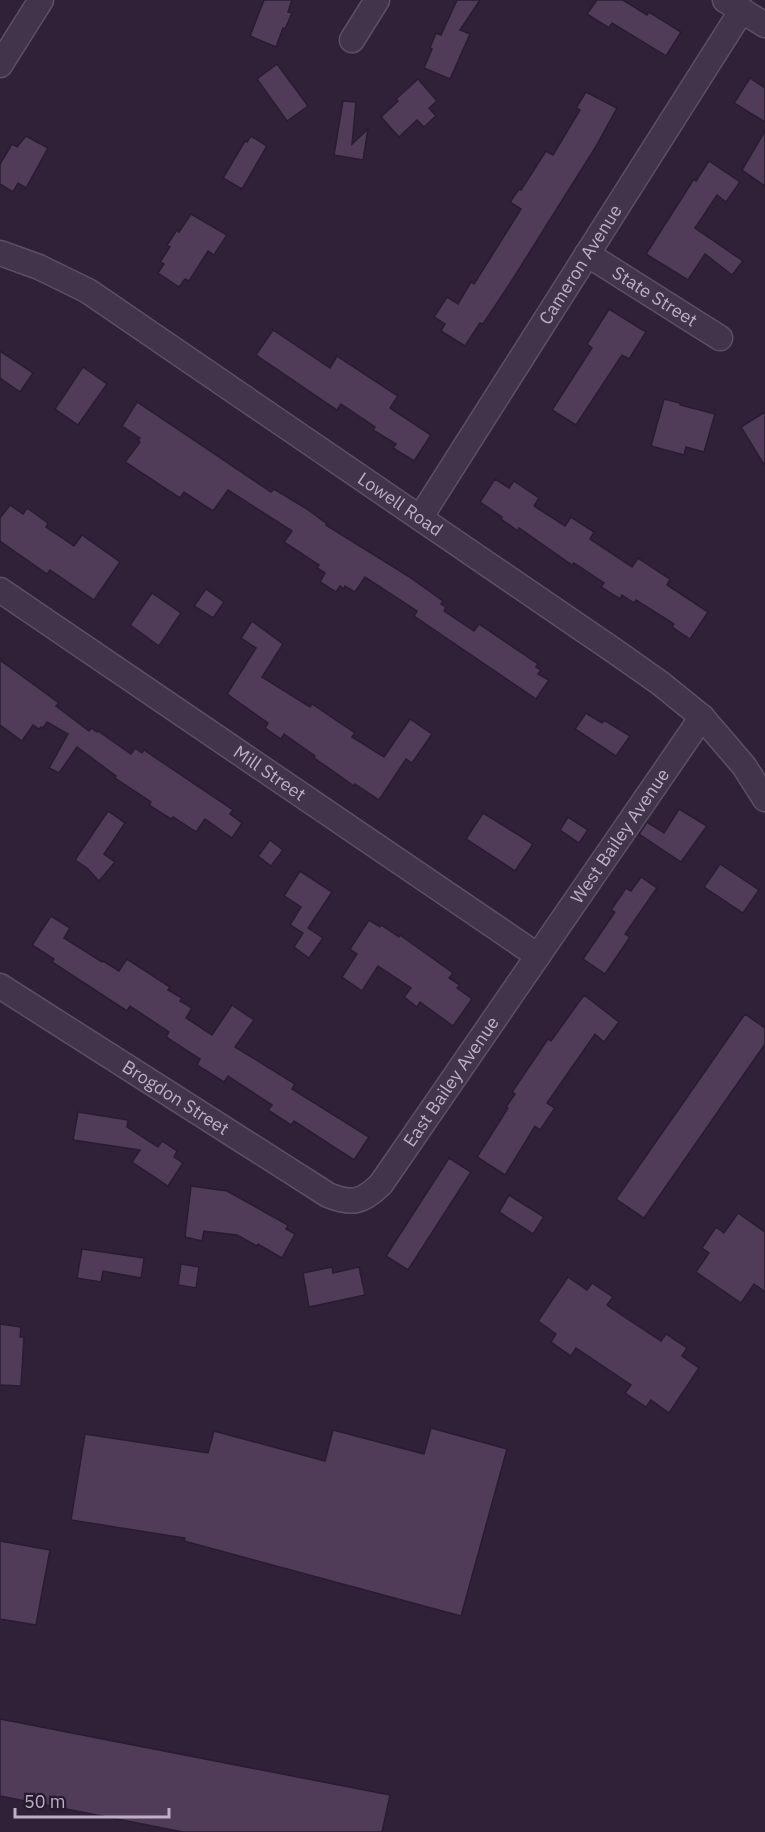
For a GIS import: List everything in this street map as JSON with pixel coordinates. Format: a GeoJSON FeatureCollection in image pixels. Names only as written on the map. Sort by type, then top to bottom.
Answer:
{"type":"FeatureCollection","features":[{"type":"Feature","properties":{"kind":"street"},"geometry":{"type":"LineString","coordinates":[[0,65],[41,0]]}},
{"type":"Feature","properties":{"kind":"street"},"geometry":{"type":"LineString","coordinates":[[352,40],[377,0]]}},
{"type":"Feature","properties":{"kind":"street"},"geometry":{"type":"LineString","coordinates":[[734,5],[765,25]]}},
{"type":"Feature","properties":{"kind":"street","name":"Cameron Avenue"},"geometry":{"type":"LineString","coordinates":[[420,518],[587,254],[734,5]]}},
{"type":"Feature","properties":{"kind":"street","name":"Lowell Road"},"geometry":{"type":"LineString","coordinates":[[0,253],[39,267],[88,291],[616,651],[702,717],[744,766],[765,799]]}},
{"type":"Feature","properties":{"kind":"street","name":"State Street"},"geometry":{"type":"LineString","coordinates":[[587,254],[720,338]]}},
{"type":"Feature","properties":{"kind":"street","name":"Mill Street"},"geometry":{"type":"LineString","coordinates":[[0,590],[538,956]]}},
{"type":"Feature","properties":{"kind":"street","name":"West Bailey Avenue"},"geometry":{"type":"LineString","coordinates":[[538,956],[702,717]]}},
{"type":"Feature","properties":{"kind":"street","name":"East Bailey Avenue"},"geometry":{"type":"LineString","coordinates":[[356,1201],[370,1195],[381,1184],[538,956]]}},
{"type":"Feature","properties":{"kind":"street","name":"Brogdon Street"},"geometry":{"type":"LineString","coordinates":[[0,986],[328,1195],[342,1201],[356,1201]]}},
{"type":"Feature","properties":{"kind":"building"},"geometry":{"type":"Polygon","coordinates":[[[264,0],[292,0],[288,12],[292,13],[276,47],[250,36],[264,0]]]}},
{"type":"Feature","properties":{"kind":"building"},"geometry":{"type":"Polygon","coordinates":[[[457,0],[480,0],[460,30],[470,34],[450,79],[424,68],[436,33],[441,35],[457,0]]]}},
{"type":"Feature","properties":{"kind":"building"},"geometry":{"type":"Polygon","coordinates":[[[597,0],[623,0],[647,15],[649,12],[681,32],[666,56],[612,23],[609,28],[587,14],[597,0]]]}},
{"type":"Feature","properties":{"kind":"building"},"geometry":{"type":"Polygon","coordinates":[[[277,64],[308,106],[287,121],[257,79],[277,64]]]}},
{"type":"Feature","properties":{"kind":"building"},"geometry":{"type":"Polygon","coordinates":[[[750,78],[765,88],[765,122],[734,103],[750,78]]]}},
{"type":"Feature","properties":{"kind":"building"},"geometry":{"type":"Polygon","coordinates":[[[418,79],[437,101],[429,108],[436,116],[424,127],[417,120],[399,137],[381,117],[398,101],[396,99],[418,79]]]}},
{"type":"Feature","properties":{"kind":"building"},"geometry":{"type":"Polygon","coordinates":[[[586,92],[617,108],[595,148],[509,285],[465,346],[441,331],[445,324],[434,317],[447,297],[458,304],[471,282],[474,284],[521,209],[510,202],[519,189],[521,190],[546,151],[553,155],[580,110],[576,108],[586,92]]]}},
{"type":"Feature","properties":{"kind":"building"},"geometry":{"type":"Polygon","coordinates":[[[343,101],[356,102],[352,144],[368,129],[363,160],[334,155],[343,101]]]}},
{"type":"Feature","properties":{"kind":"building"},"geometry":{"type":"Polygon","coordinates":[[[765,131],[765,186],[742,170],[765,131]]]}},
{"type":"Feature","properties":{"kind":"building"},"geometry":{"type":"Polygon","coordinates":[[[26,136],[48,148],[26,188],[18,183],[13,192],[0,184],[0,164],[12,144],[17,147],[26,136]]]}},
{"type":"Feature","properties":{"kind":"building"},"geometry":{"type":"Polygon","coordinates":[[[251,136],[267,146],[242,189],[223,178],[245,141],[247,142],[251,136]]]}},
{"type":"Feature","properties":{"kind":"building"},"geometry":{"type":"Polygon","coordinates":[[[709,161],[740,182],[726,202],[717,195],[695,228],[743,261],[732,275],[705,254],[688,280],[646,254],[694,179],[696,181],[709,161]]]}},
{"type":"Feature","properties":{"kind":"building"},"geometry":{"type":"Polygon","coordinates":[[[191,214],[227,235],[214,255],[208,251],[189,281],[185,279],[179,287],[158,273],[164,264],[160,262],[170,247],[167,245],[191,214]]]}},
{"type":"Feature","properties":{"kind":"building"},"geometry":{"type":"Polygon","coordinates":[[[609,309],[646,332],[629,359],[622,355],[576,425],[552,410],[592,348],[587,344],[609,309]]]}},
{"type":"Feature","properties":{"kind":"building"},"geometry":{"type":"Polygon","coordinates":[[[273,330],[330,368],[337,356],[398,396],[390,408],[431,435],[414,461],[393,448],[396,444],[373,430],[375,427],[341,404],[337,410],[256,355],[273,330]]]}},
{"type":"Feature","properties":{"kind":"building"},"geometry":{"type":"Polygon","coordinates":[[[0,351],[33,373],[20,392],[0,378],[0,351]]]}},
{"type":"Feature","properties":{"kind":"building"},"geometry":{"type":"Polygon","coordinates":[[[83,367],[107,384],[78,425],[55,409],[83,367]]]}},
{"type":"Feature","properties":{"kind":"building"},"geometry":{"type":"Polygon","coordinates":[[[664,399],[715,414],[704,452],[686,447],[684,455],[651,446],[664,399]]]}},
{"type":"Feature","properties":{"kind":"building"},"geometry":{"type":"Polygon","coordinates":[[[137,402],[271,492],[274,489],[307,509],[326,525],[408,576],[443,601],[441,604],[446,607],[444,611],[474,631],[479,624],[538,664],[536,667],[541,670],[538,674],[549,680],[536,699],[414,616],[417,611],[365,577],[355,592],[345,586],[344,589],[340,586],[336,592],[320,582],[325,573],[317,568],[319,565],[284,542],[292,531],[228,490],[213,511],[184,492],[180,498],[125,462],[140,442],[138,440],[140,438],[122,426],[137,402]]]}},
{"type":"Feature","properties":{"kind":"building"},"geometry":{"type":"Polygon","coordinates":[[[765,412],[765,466],[741,427],[765,412]]]}},
{"type":"Feature","properties":{"kind":"building"},"geometry":{"type":"Polygon","coordinates":[[[495,479],[509,488],[514,481],[539,498],[534,506],[565,526],[571,517],[594,532],[590,539],[632,567],[638,558],[670,579],[667,585],[708,612],[690,639],[672,627],[674,624],[636,600],[634,603],[622,595],[620,599],[601,587],[604,583],[574,563],[572,565],[519,528],[518,531],[480,502],[495,479]]]}},
{"type":"Feature","properties":{"kind":"building"},"geometry":{"type":"Polygon","coordinates":[[[10,505],[23,514],[27,508],[48,523],[46,527],[74,546],[82,535],[120,562],[94,600],[50,570],[47,574],[0,541],[0,518],[10,505]]]}},
{"type":"Feature","properties":{"kind":"building"},"geometry":{"type":"Polygon","coordinates":[[[206,589],[224,602],[213,618],[194,606],[206,589]]]}},
{"type":"Feature","properties":{"kind":"building"},"geometry":{"type":"Polygon","coordinates":[[[152,593],[181,613],[159,646],[130,625],[152,593]]]}},
{"type":"Feature","properties":{"kind":"building"},"geometry":{"type":"Polygon","coordinates":[[[252,621],[283,644],[262,677],[310,707],[312,704],[355,733],[352,737],[384,757],[410,719],[432,734],[412,763],[406,759],[379,800],[355,784],[354,786],[284,734],[281,739],[265,728],[268,723],[227,694],[256,648],[241,638],[252,621]]]}},
{"type":"Feature","properties":{"kind":"building"},"geometry":{"type":"Polygon","coordinates":[[[0,660],[59,703],[56,706],[89,731],[91,728],[98,731],[131,754],[135,748],[142,753],[144,750],[233,810],[230,814],[242,823],[232,838],[205,819],[196,832],[173,817],[171,819],[149,805],[151,802],[115,778],[116,776],[77,747],[59,773],[49,768],[68,734],[47,722],[43,728],[39,729],[33,725],[22,741],[0,725],[0,660]]]}},
{"type":"Feature","properties":{"kind":"building"},"geometry":{"type":"Polygon","coordinates":[[[586,713],[602,723],[604,720],[630,736],[616,756],[575,729],[586,713]]]}},
{"type":"Feature","properties":{"kind":"building"},"geometry":{"type":"Polygon","coordinates":[[[679,809],[707,826],[681,862],[639,834],[647,822],[664,833],[679,809]]]}},
{"type":"Feature","properties":{"kind":"building"},"geometry":{"type":"Polygon","coordinates":[[[108,811],[125,823],[104,854],[115,862],[99,881],[87,868],[75,860],[108,811]]]}},
{"type":"Feature","properties":{"kind":"building"},"geometry":{"type":"Polygon","coordinates":[[[483,813],[533,844],[515,871],[466,839],[483,813]]]}},
{"type":"Feature","properties":{"kind":"building"},"geometry":{"type":"Polygon","coordinates":[[[568,817],[588,830],[579,843],[560,830],[568,817]]]}},
{"type":"Feature","properties":{"kind":"building"},"geometry":{"type":"Polygon","coordinates":[[[270,840],[283,850],[271,866],[258,856],[270,840]]]}},
{"type":"Feature","properties":{"kind":"building"},"geometry":{"type":"Polygon","coordinates":[[[720,864],[759,890],[743,913],[704,887],[720,864]]]}},
{"type":"Feature","properties":{"kind":"building"},"geometry":{"type":"Polygon","coordinates":[[[300,871],[332,892],[308,928],[323,938],[309,958],[294,947],[303,933],[290,925],[301,907],[284,896],[300,871]]]}},
{"type":"Feature","properties":{"kind":"building"},"geometry":{"type":"Polygon","coordinates":[[[641,877],[657,888],[625,934],[630,937],[605,974],[583,959],[615,912],[611,910],[626,888],[631,891],[641,877]]]}},
{"type":"Feature","properties":{"kind":"building"},"geometry":{"type":"Polygon","coordinates":[[[51,916],[70,928],[64,938],[102,962],[119,971],[127,959],[170,987],[168,990],[182,998],[180,1001],[192,1008],[186,1018],[212,1035],[232,1005],[254,1020],[235,1047],[295,1084],[292,1089],[369,1137],[354,1160],[294,1121],[291,1125],[268,1110],[272,1105],[228,1076],[224,1082],[197,1065],[200,1059],[166,1037],[169,1032],[130,1006],[127,1011],[52,962],[54,959],[32,945],[51,916]]]}},
{"type":"Feature","properties":{"kind":"building"},"geometry":{"type":"Polygon","coordinates":[[[369,920],[399,937],[400,935],[453,973],[449,978],[460,985],[457,988],[472,999],[453,1026],[420,1002],[417,1007],[404,997],[411,988],[378,966],[362,991],[342,977],[357,954],[350,949],[369,920]]]}},
{"type":"Feature","properties":{"kind":"building"},"geometry":{"type":"Polygon","coordinates":[[[584,995],[619,1022],[604,1042],[595,1034],[547,1103],[555,1108],[540,1130],[535,1126],[505,1175],[477,1157],[508,1108],[506,1107],[515,1094],[512,1092],[548,1039],[551,1041],[584,995]]]}},
{"type":"Feature","properties":{"kind":"building"},"geometry":{"type":"Polygon","coordinates":[[[745,1014],[765,1028],[765,1044],[644,1218],[616,1199],[745,1014]]]}},
{"type":"Feature","properties":{"kind":"building"},"geometry":{"type":"Polygon","coordinates":[[[78,1112],[128,1120],[127,1127],[158,1147],[162,1141],[177,1151],[174,1157],[183,1163],[168,1186],[132,1162],[140,1150],[73,1140],[78,1112]]]}},
{"type":"Feature","properties":{"kind":"building"},"geometry":{"type":"Polygon","coordinates":[[[449,1158],[471,1172],[408,1270],[386,1256],[449,1158]]]}},
{"type":"Feature","properties":{"kind":"building"},"geometry":{"type":"Polygon","coordinates":[[[191,1186],[227,1191],[288,1225],[286,1229],[295,1234],[282,1258],[237,1235],[204,1231],[202,1241],[185,1237],[191,1186]]]}},
{"type":"Feature","properties":{"kind":"building"},"geometry":{"type":"Polygon","coordinates":[[[509,1195],[544,1217],[533,1234],[499,1212],[509,1195]]]}},
{"type":"Feature","properties":{"kind":"building"},"geometry":{"type":"Polygon","coordinates":[[[738,1213],[765,1232],[765,1292],[754,1284],[741,1303],[696,1272],[709,1253],[702,1248],[716,1227],[724,1233],[738,1213]]]}},
{"type":"Feature","properties":{"kind":"building"},"geometry":{"type":"Polygon","coordinates":[[[82,1249],[144,1258],[141,1278],[103,1271],[101,1282],[77,1278],[82,1249]]]}},
{"type":"Feature","properties":{"kind":"building"},"geometry":{"type":"Polygon","coordinates":[[[181,1264],[199,1267],[196,1288],[178,1285],[181,1264]]]}},
{"type":"Feature","properties":{"kind":"building"},"geometry":{"type":"Polygon","coordinates":[[[332,1267],[333,1273],[359,1267],[365,1295],[309,1307],[303,1273],[332,1267]]]}},
{"type":"Feature","properties":{"kind":"building"},"geometry":{"type":"Polygon","coordinates":[[[568,1277],[587,1290],[592,1283],[613,1297],[607,1305],[661,1341],[666,1334],[687,1348],[682,1356],[699,1368],[669,1413],[651,1400],[646,1407],[625,1393],[631,1385],[576,1348],[571,1356],[551,1342],[556,1334],[538,1321],[568,1277]]]}},
{"type":"Feature","properties":{"kind":"building"},"geometry":{"type":"Polygon","coordinates":[[[0,1324],[21,1327],[20,1337],[24,1337],[21,1386],[0,1385],[0,1324]]]}},
{"type":"Feature","properties":{"kind":"building"},"geometry":{"type":"Polygon","coordinates":[[[431,1428],[507,1449],[461,1616],[184,1541],[185,1538],[71,1520],[85,1434],[208,1453],[214,1431],[325,1461],[333,1430],[424,1454],[431,1428]]]}},
{"type":"Feature","properties":{"kind":"building"},"geometry":{"type":"Polygon","coordinates":[[[0,1541],[50,1550],[36,1625],[0,1619],[0,1541]]]}},
{"type":"Feature","properties":{"kind":"building"},"geometry":{"type":"Polygon","coordinates":[[[0,1719],[390,1795],[382,1832],[183,1832],[0,1796],[0,1719]]]}}]}
